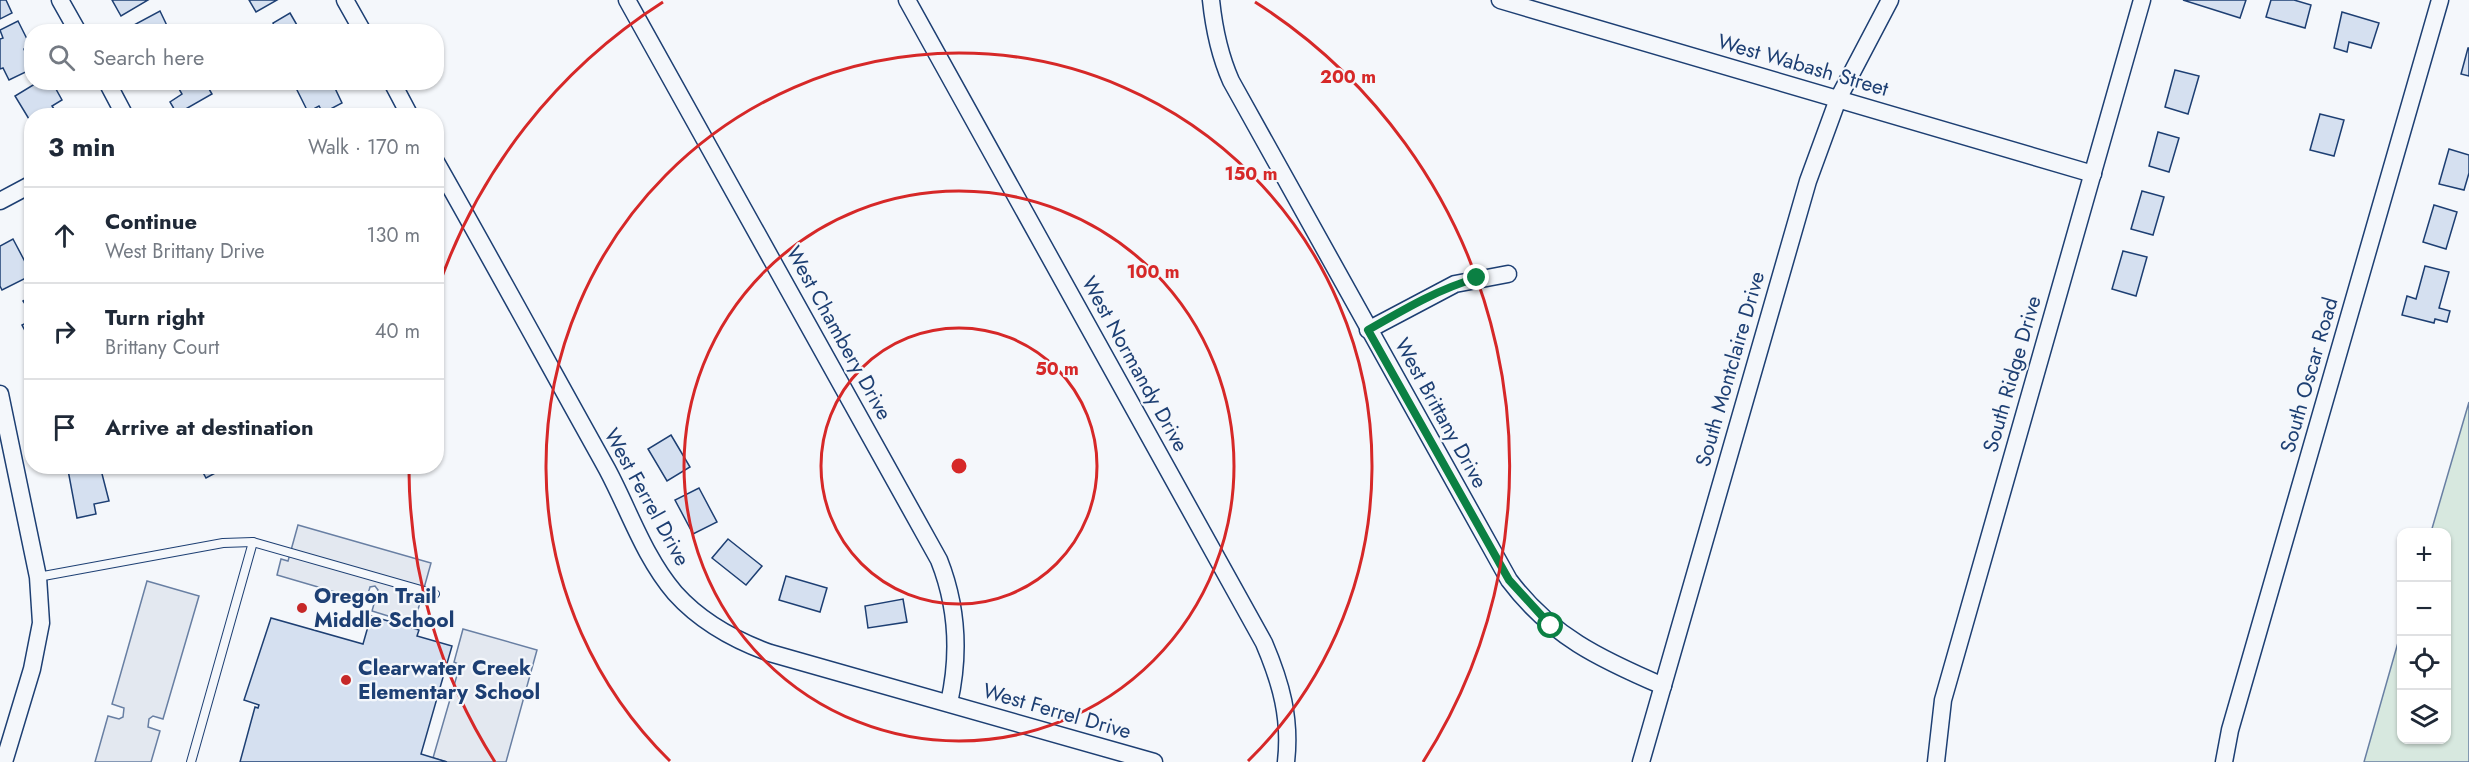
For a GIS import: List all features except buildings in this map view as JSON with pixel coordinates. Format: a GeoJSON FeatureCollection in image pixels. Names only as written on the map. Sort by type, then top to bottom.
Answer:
{"type":"FeatureCollection","features":[{"type":"Feature","properties":{"kind":"street"},"geometry":{"type":"LineString","coordinates":[[60,0],[74,24]]}},
{"type":"Feature","properties":{"kind":"street"},"geometry":{"type":"LineString","coordinates":[[345,0],[358,24]]}},
{"type":"Feature","properties":{"kind":"street","name":"West Chambery Drive"},"geometry":{"type":"LineString","coordinates":[[627,0],[939,560],[951,595],[957,642],[955,673],[949,703]]}},
{"type":"Feature","properties":{"kind":"street","name":"West Normandy Drive"},"geometry":{"type":"LineString","coordinates":[[906,0],[1264,643],[1277,674],[1286,710],[1286,762]]}},
{"type":"Feature","properties":{"kind":"street","name":"West Brittany Drive"},"geometry":{"type":"LineString","coordinates":[[1211,0],[1214,32],[1221,60],[1231,81],[1483,537],[1521,596],[1567,638],[1613,664],[1662,686]]}},
{"type":"Feature","properties":{"kind":"street","name":"West Wabash Street"},"geometry":{"type":"LineString","coordinates":[[1500,0],[2093,174]]}},
{"type":"Feature","properties":{"kind":"street","name":"South Montclaire Drive"},"geometry":{"type":"LineString","coordinates":[[1641,762],[1808,181],[1838,99],[1890,0]]}},
{"type":"Feature","properties":{"kind":"street","name":"South Ridge Drive"},"geometry":{"type":"LineString","coordinates":[[1936,762],[1942,700],[2142,0]]}},
{"type":"Feature","properties":{"kind":"street","name":"South Oscar Road"},"geometry":{"type":"LineString","coordinates":[[2224,762],[2234,718],[2439,0]]}},
{"type":"Feature","properties":{"kind":"street"},"geometry":{"type":"LineString","coordinates":[[111,90],[121,108]]}},
{"type":"Feature","properties":{"kind":"street"},"geometry":{"type":"LineString","coordinates":[[396,90],[406,108]]}},
{"type":"Feature","properties":{"kind":"street","name":"West Ferrel Drive"},"geometry":{"type":"LineString","coordinates":[[444,176],[610,475],[655,566],[685,603],[713,627],[741,642],[1154,762]]}},
{"type":"Feature","properties":{"kind":"street"},"geometry":{"type":"LineString","coordinates":[[0,201],[24,188]]}},
{"type":"Feature","properties":{"kind":"street"},"geometry":{"type":"LineString","coordinates":[[1368,330],[1455,284],[1508,273]]}},
{"type":"Feature","properties":{"kind":"street"},"geometry":{"type":"LineString","coordinates":[[0,394],[38,577],[41,623],[32,669],[4,762]]}},
{"type":"Feature","properties":{"kind":"lane"},"geometry":{"type":"LineString","coordinates":[[190,762],[253,542]]}},
{"type":"Feature","properties":{"kind":"lane"},"geometry":{"type":"LineString","coordinates":[[38,577],[223,543],[253,542],[435,594]]}},
{"type":"Feature","properties":{"kind":"shaded area"},"geometry":{"type":"Polygon","coordinates":[[[2469,402],[2469,762],[2364,762],[2397,646],[2397,744],[2451,744],[2451,528],[2432,528],[2469,402]]]}},
{"type":"Feature","properties":{"kind":"shaded area"},"geometry":{"type":"Polygon","coordinates":[[[298,525],[431,563],[414,624],[372,611],[378,590],[375,586],[370,587],[366,601],[277,575],[281,559],[288,561],[298,525]]]}},
{"type":"Feature","properties":{"kind":"shaded area"},"geometry":{"type":"Polygon","coordinates":[[[147,581],[199,596],[163,719],[153,716],[149,719],[148,727],[160,731],[151,762],[95,762],[108,716],[119,719],[123,717],[124,708],[112,704],[147,581]]]}},
{"type":"Feature","properties":{"kind":"shaded area"},"geometry":{"type":"Polygon","coordinates":[[[463,629],[537,650],[506,762],[447,762],[433,758],[460,665],[454,662],[463,629]]]}},
{"type":"Feature","properties":{"kind":"place","name":"Oregon Trail Middle School"},"geometry":{"type":"Point","coordinates":[302,608]}},
{"type":"Feature","properties":{"kind":"place","name":"Clearwater Creek Elementary School"},"geometry":{"type":"Point","coordinates":[346,680]}},
{"type":"Feature","properties":{"kind":"route"},"geometry":{"type":"LineString","coordinates":[[1477,278],[1455,284],[1368,330],[1509,580],[1521,596],[1551,626]]}}]}
